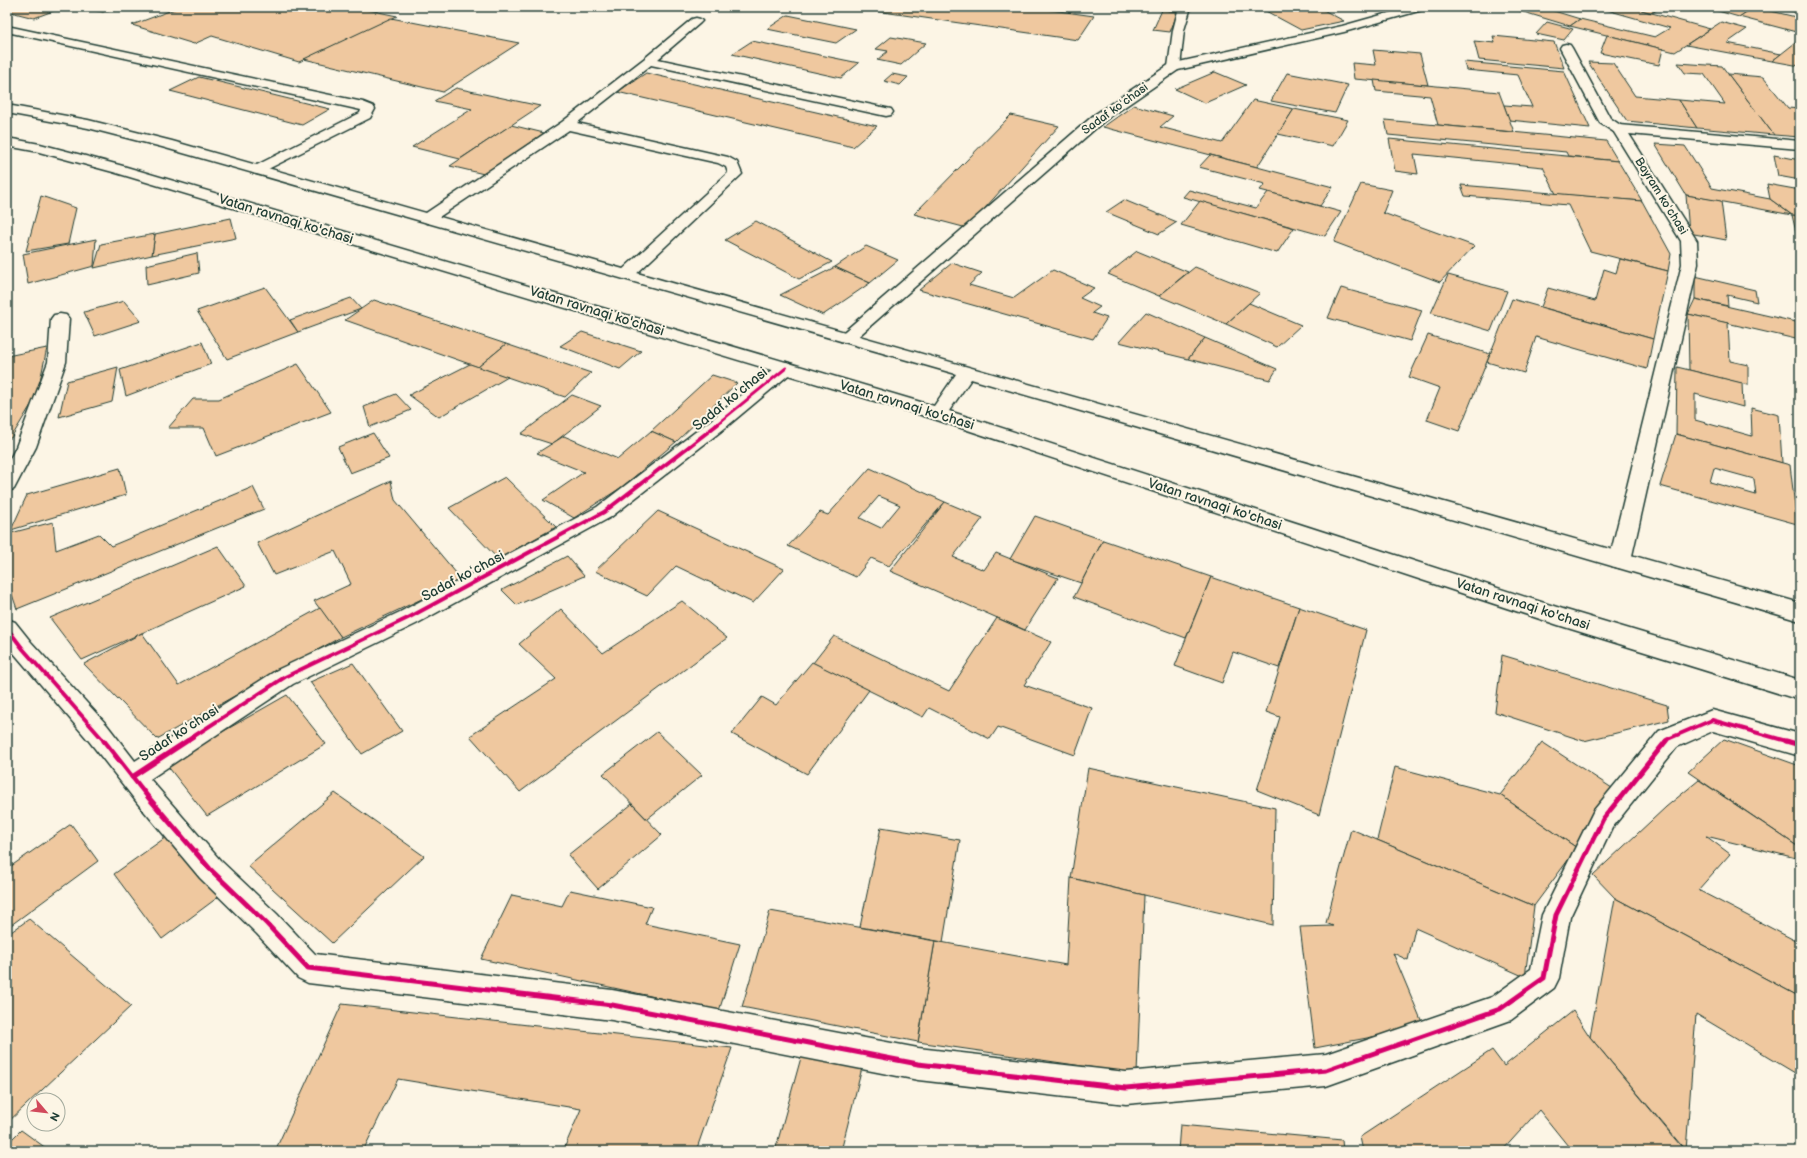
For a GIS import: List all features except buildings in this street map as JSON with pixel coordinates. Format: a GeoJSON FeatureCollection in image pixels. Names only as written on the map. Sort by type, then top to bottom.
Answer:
{"type":"FeatureCollection","features":[{"type":"Feature","properties":{"kind":"street"},"geometry":{"type":"LineString","coordinates":[[1174,67],[1178,47],[1176,34],[1185,7]]}},
{"type":"Feature","properties":{"kind":"street","name":"Sadaf koʻchasi"},"geometry":{"type":"LineString","coordinates":[[847,337],[1099,118],[1174,67],[1344,29],[1422,7]]}},
{"type":"Feature","properties":{"kind":"street"},"geometry":{"type":"LineString","coordinates":[[1791,7],[1800,9]]}},
{"type":"Feature","properties":{"kind":"street"},"geometry":{"type":"LineString","coordinates":[[428,218],[568,125],[649,61],[696,21]]}},
{"type":"Feature","properties":{"kind":"street"},"geometry":{"type":"LineString","coordinates":[[7,30],[363,106],[368,109],[366,115],[258,170]]}},
{"type":"Feature","properties":{"kind":"street"},"geometry":{"type":"LineString","coordinates":[[1566,48],[1605,120],[1619,129],[1800,145]]}},
{"type":"Feature","properties":{"kind":"street"},"geometry":{"type":"LineString","coordinates":[[649,61],[886,112]]}},
{"type":"Feature","properties":{"kind":"street"},"geometry":{"type":"LineString","coordinates":[[7,109],[88,124],[258,170],[847,337],[1800,612]]}},
{"type":"Feature","properties":{"kind":"street"},"geometry":{"type":"LineString","coordinates":[[568,125],[723,160],[732,165],[735,174],[627,274]]}},
{"type":"Feature","properties":{"kind":"street","name":"Bayram koʻchasi"},"geometry":{"type":"LineString","coordinates":[[1619,129],[1689,241],[1690,264],[1620,560]]}},
{"type":"Feature","properties":{"kind":"street","name":"Vatan ravnaqi ko'chasi"},"geometry":{"type":"LineString","coordinates":[[7,142],[40,148],[118,169],[938,414],[1559,616],[1800,690]]}},
{"type":"Feature","properties":{"kind":"street"},"geometry":{"type":"LineString","coordinates":[[7,484],[26,447],[57,362],[60,319]]}},
{"type":"Feature","properties":{"kind":"street","name":"Sadaf koʻchasi"},"geometry":{"type":"LineString","coordinates":[[132,777],[285,677],[408,618],[604,512],[712,429],[786,368]]}},
{"type":"Feature","properties":{"kind":"street"},"geometry":{"type":"LineString","coordinates":[[938,414],[967,372]]}},
{"type":"Feature","properties":{"kind":"street"},"geometry":{"type":"LineString","coordinates":[[7,628],[23,649],[98,733],[132,777],[210,869],[267,924],[308,968],[612,1005],[918,1064],[1126,1088],[1326,1070],[1500,1009],[1544,978],[1556,915],[1603,819],[1668,739],[1712,720],[1800,746]]}},
{"type":"Feature","properties":{"kind":"cycle path"},"geometry":{"type":"LineString","coordinates":[[132,777],[285,677],[408,618],[604,512],[718,424],[786,368]]}},
{"type":"Feature","properties":{"kind":"cycle path"},"geometry":{"type":"LineString","coordinates":[[7,628],[23,649],[98,733],[148,797],[210,869],[267,924],[308,968],[612,1005],[918,1064],[1126,1088],[1326,1070],[1500,1009],[1544,978],[1556,915],[1603,819],[1668,739],[1712,720],[1800,745]]}}]}
